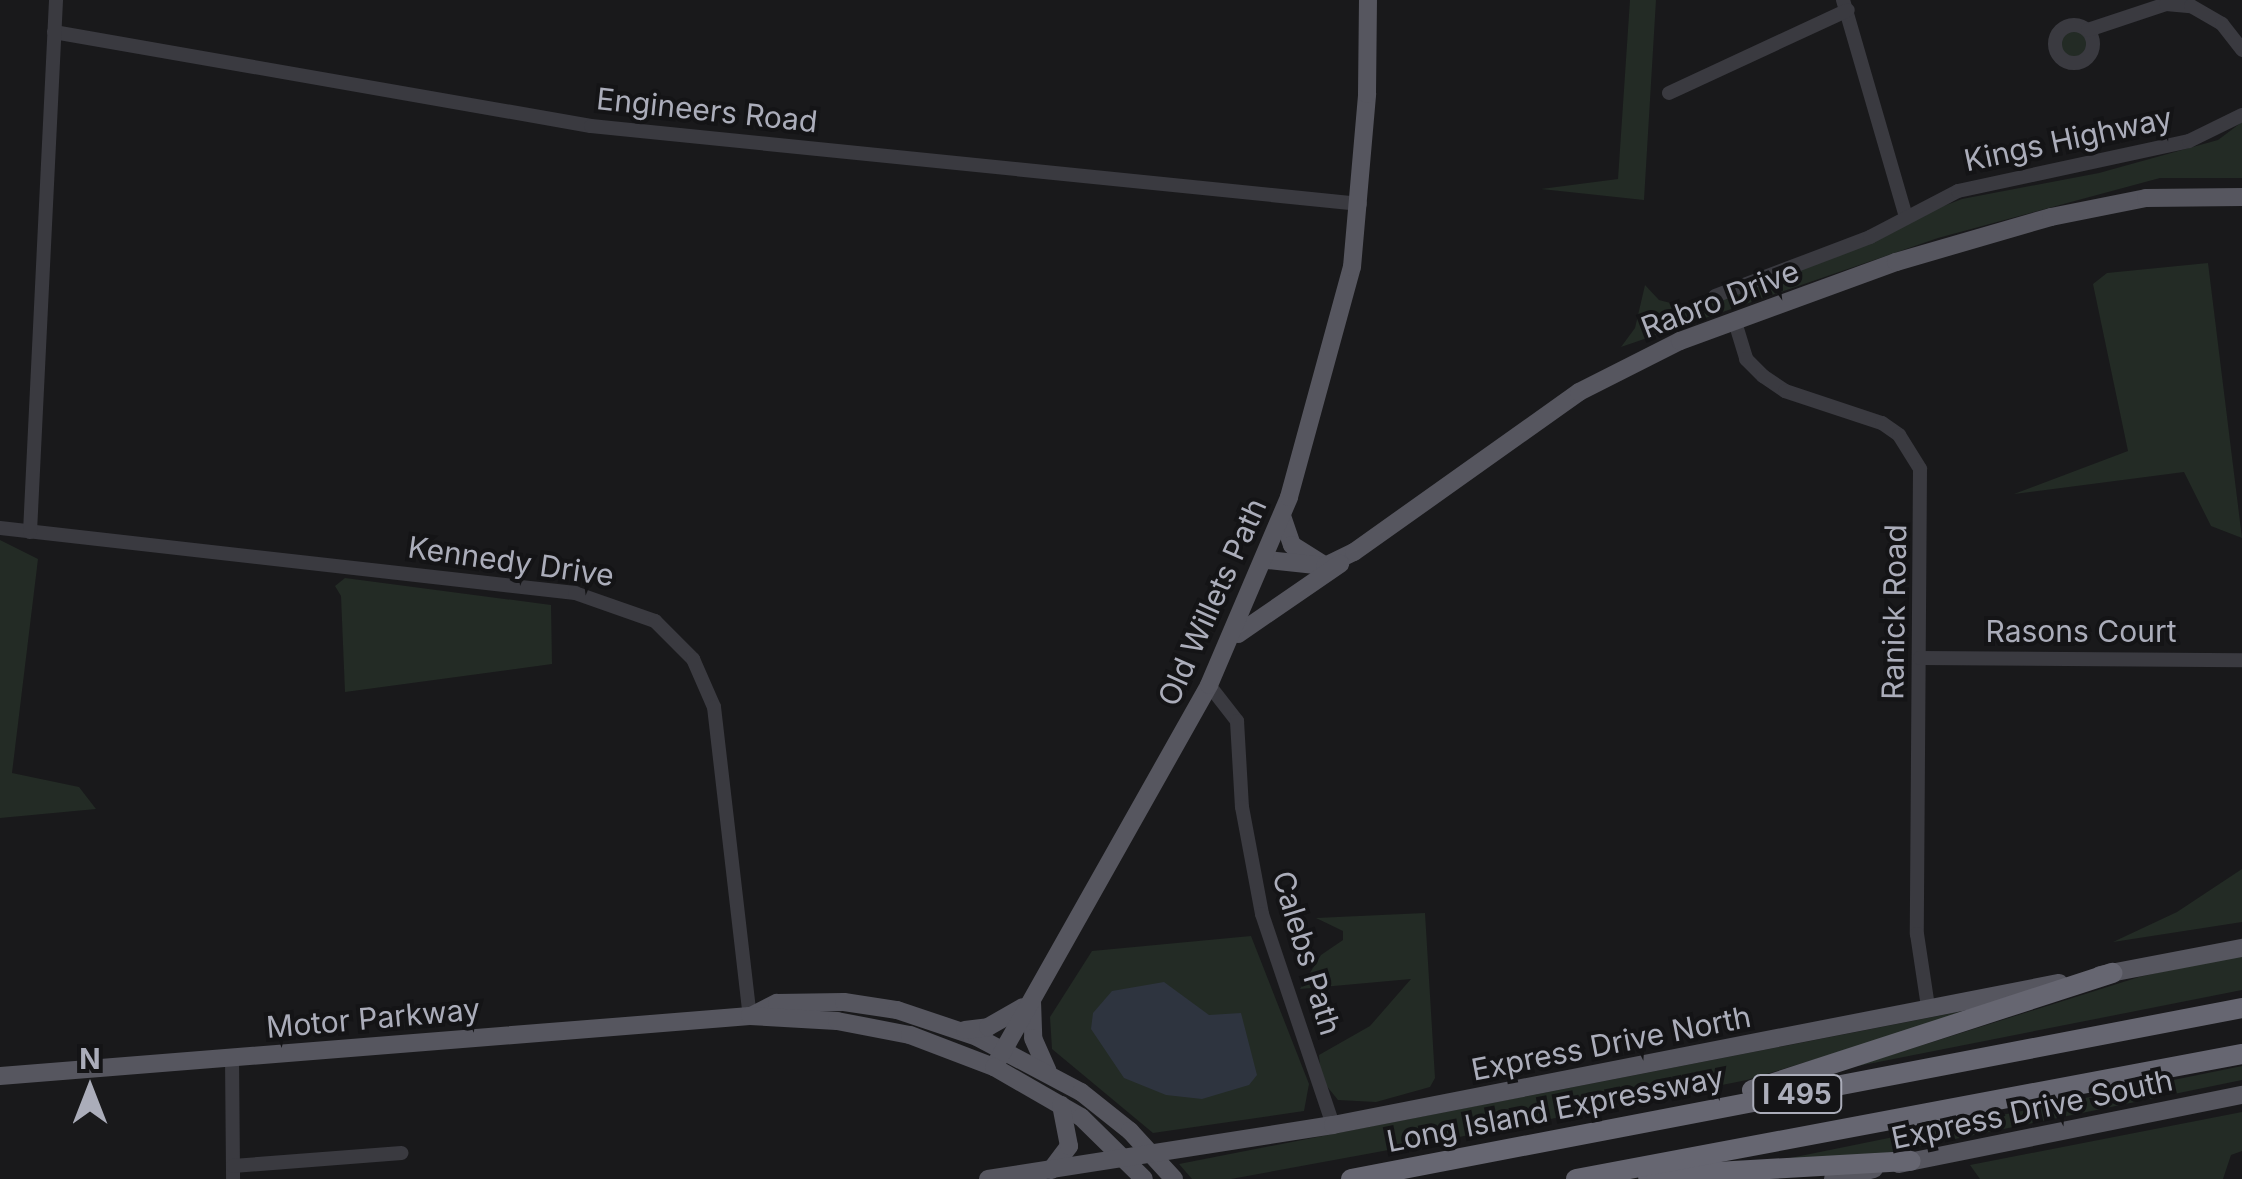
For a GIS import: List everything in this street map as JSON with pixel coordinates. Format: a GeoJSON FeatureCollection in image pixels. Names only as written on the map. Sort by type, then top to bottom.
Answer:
{"type":"FeatureCollection","features":[{"type":"Feature","properties":{"kind":"highway"},"geometry":{"type":"LineString","coordinates":[[1533,1144],[1767,1086],[2112,973]]}},
{"type":"Feature","properties":{"kind":"highway","name":"Long Island Expressway"},"geometry":{"type":"LineString","coordinates":[[1351,1179],[2242,1008]]}},
{"type":"Feature","properties":{"kind":"highway","name":"I 495"},"geometry":{"type":"LineString","coordinates":[[1576,1179],[2242,1054]]}},
{"type":"Feature","properties":{"kind":"highway"},"geometry":{"type":"LineString","coordinates":[[1601,1174],[1910,1161]]}},
{"type":"Feature","properties":{"kind":"main road","name":"Old Willets Path"},"geometry":{"type":"LineString","coordinates":[[994,1066],[1209,685],[1267,560],[1344,311],[1360,204],[1368,0]]}},
{"type":"Feature","properties":{"kind":"main road","name":"Rabro Drive"},"geometry":{"type":"LineString","coordinates":[[1324,566],[1354,552],[1609,374],[1736,322],[1896,262],[2050,216],[2146,198],[2242,196]]}},
{"type":"Feature","properties":{"kind":"main road"},"geometry":{"type":"LineString","coordinates":[[1282,516],[1292,546],[1324,566]]}},
{"type":"Feature","properties":{"kind":"main road"},"geometry":{"type":"LineString","coordinates":[[1230,641],[1354,552]]}},
{"type":"Feature","properties":{"kind":"main road"},"geometry":{"type":"LineString","coordinates":[[1267,560],[1324,566]]}},
{"type":"Feature","properties":{"kind":"main road","name":"Express Drive North"},"geometry":{"type":"LineString","coordinates":[[988,1179],[1050,1170],[1134,1168],[1154,1158],[2242,948]]}},
{"type":"Feature","properties":{"kind":"main road"},"geometry":{"type":"LineString","coordinates":[[960,1030],[1009,1019],[1032,1000]]}},
{"type":"Feature","properties":{"kind":"main road"},"geometry":{"type":"LineString","coordinates":[[1032,1000],[1033,1038],[1048,1072]]}},
{"type":"Feature","properties":{"kind":"main road","name":"Motor Parkway"},"geometry":{"type":"LineString","coordinates":[[750,1016],[777,1003],[844,1002],[960,1030],[1005,1048],[1048,1072],[1110,1114],[1174,1179]]}},
{"type":"Feature","properties":{"kind":"main road","name":"Motor Parkway"},"geometry":{"type":"LineString","coordinates":[[0,1076],[750,1016],[868,1025],[994,1066],[1061,1105],[1134,1168]]}},
{"type":"Feature","properties":{"kind":"main road","name":"Express Drive South"},"geometry":{"type":"LineString","coordinates":[[1833,1179],[2242,1095]]}},
{"type":"Feature","properties":{"kind":"main road"},"geometry":{"type":"LineString","coordinates":[[1050,1170],[1069,1146],[1061,1105]]}},
{"type":"Feature","properties":{"kind":"street"},"geometry":{"type":"LineString","coordinates":[[30,532],[56,0]]}},
{"type":"Feature","properties":{"kind":"street"},"geometry":{"type":"LineString","coordinates":[[2088,30],[2166,4],[2191,6],[2222,24],[2242,50]]}},
{"type":"Feature","properties":{"kind":"street"},"geometry":{"type":"LineString","coordinates":[[1669,93],[1845,5],[1906,217]]}},
{"type":"Feature","properties":{"kind":"street","name":"Engineers Road"},"geometry":{"type":"LineString","coordinates":[[54,32],[609,128],[1360,204]]}},
{"type":"Feature","properties":{"kind":"street","name":"Kings Highway"},"geometry":{"type":"LineString","coordinates":[[1716,296],[1870,238],[1958,191],[2190,142],[2242,115]]}},
{"type":"Feature","properties":{"kind":"street","name":"Ranick Road"},"geometry":{"type":"LineString","coordinates":[[1736,322],[1746,359],[1763,376],[1785,390],[1882,423],[1912,451],[1923,496],[1917,934],[1928,1007]]}},
{"type":"Feature","properties":{"kind":"street","name":"Kennedy Drive"},"geometry":{"type":"LineString","coordinates":[[0,528],[575,592],[655,621],[693,659],[714,708],[750,1016]]}},
{"type":"Feature","properties":{"kind":"street","name":"Rasons Court"},"geometry":{"type":"LineString","coordinates":[[1920,658],[2242,660]]}},
{"type":"Feature","properties":{"kind":"street","name":"Calebs Path"},"geometry":{"type":"LineString","coordinates":[[1209,685],[1237,721],[1242,807],[1261,911],[1334,1125]]}},
{"type":"Feature","properties":{"kind":"street"},"geometry":{"type":"LineString","coordinates":[[232,1057],[233,1173],[400,1154]]}},
{"type":"Feature","properties":{"kind":"shaded area"},"geometry":{"type":"Polygon","coordinates":[[[1630,0],[1656,0],[1644,200],[1541,189],[1618,179],[1630,0]]]}},
{"type":"Feature","properties":{"kind":"shaded area"},"geometry":{"type":"Polygon","coordinates":[[[2074,28],[2086,32],[2090,44],[2086,56],[2074,60],[2062,56],[2058,44],[2062,32],[2074,28]]]}},
{"type":"Feature","properties":{"kind":"shaded area"},"geometry":{"type":"Polygon","coordinates":[[[2242,122],[2242,178],[2160,178],[1938,238],[1621,347],[1635,328],[1645,285],[1659,300],[1682,306],[1962,199],[2099,173],[2218,140],[2242,122]]]}},
{"type":"Feature","properties":{"kind":"shaded area"},"geometry":{"type":"Polygon","coordinates":[[[2208,263],[2242,538],[2211,526],[2184,472],[2014,494],[2128,451],[2093,284],[2107,273],[2208,263]]]}},
{"type":"Feature","properties":{"kind":"shaded area"},"geometry":{"type":"Polygon","coordinates":[[[0,540],[38,559],[12,773],[79,787],[96,809],[0,818],[0,540]]]}},
{"type":"Feature","properties":{"kind":"shaded area"},"geometry":{"type":"Polygon","coordinates":[[[345,578],[551,605],[552,664],[345,692],[341,596],[335,586],[345,578]]]}},
{"type":"Feature","properties":{"kind":"shaded area"},"geometry":{"type":"Polygon","coordinates":[[[2242,869],[2242,922],[2113,942],[2177,912],[2242,869]]]}},
{"type":"Feature","properties":{"kind":"shaded area"},"geometry":{"type":"Polygon","coordinates":[[[1425,913],[1435,1078],[1430,1087],[1376,1102],[1338,1100],[1321,1079],[1319,1055],[1370,1026],[1411,979],[1300,989],[1321,955],[1343,940],[1343,931],[1316,918],[1425,913]]]}},
{"type":"Feature","properties":{"kind":"shaded area"},"geometry":{"type":"Polygon","coordinates":[[[1251,936],[1309,1084],[1304,1111],[1153,1133],[1052,1049],[1050,1017],[1092,951],[1251,936]]]}},
{"type":"Feature","properties":{"kind":"shaded area"},"geometry":{"type":"Polygon","coordinates":[[[2242,954],[2242,990],[1853,1067],[2139,977],[2242,954]]]}},
{"type":"Feature","properties":{"kind":"shaded area"},"geometry":{"type":"Polygon","coordinates":[[[1164,982],[1209,1015],[1241,1013],[1257,1075],[1249,1085],[1202,1099],[1166,1095],[1124,1078],[1091,1029],[1093,1013],[1112,991],[1164,982]]]}},
{"type":"Feature","properties":{"kind":"shaded area"},"geometry":{"type":"Polygon","coordinates":[[[1994,1005],[1747,1080],[1454,1138],[1231,1179],[1192,1179],[1179,1164],[1994,1005]]]}},
{"type":"Feature","properties":{"kind":"shaded area"},"geometry":{"type":"Polygon","coordinates":[[[2242,1066],[2242,1080],[1877,1155],[1761,1164],[2242,1066]]]}},
{"type":"Feature","properties":{"kind":"shaded area"},"geometry":{"type":"Polygon","coordinates":[[[2242,1112],[2242,1151],[2231,1155],[2223,1179],[1980,1179],[1970,1165],[2242,1112]]]}}]}
